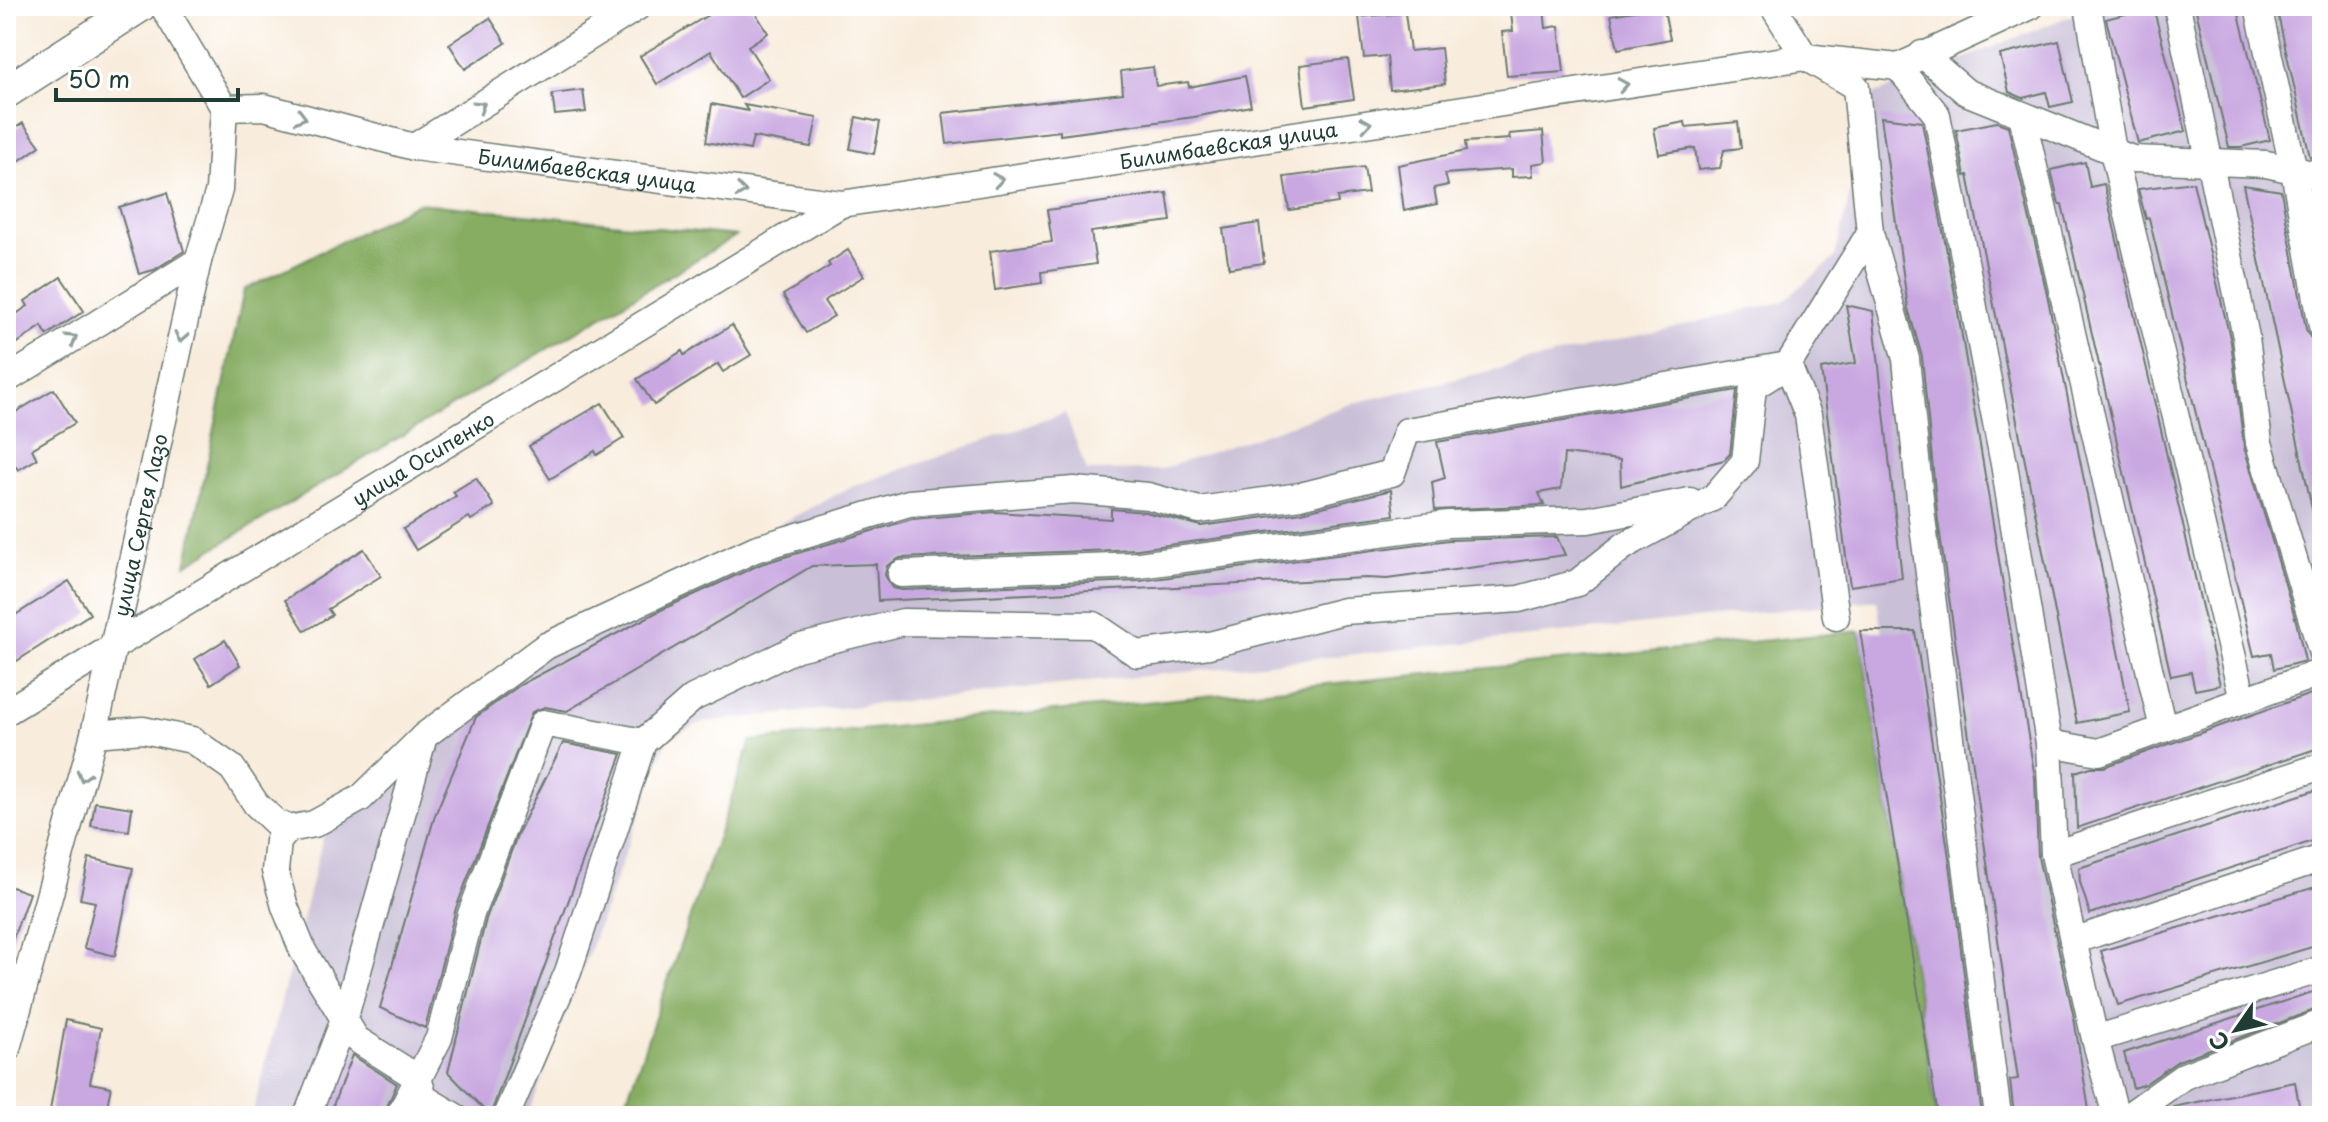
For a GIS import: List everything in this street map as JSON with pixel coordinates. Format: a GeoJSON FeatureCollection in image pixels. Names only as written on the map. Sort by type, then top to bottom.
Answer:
{"type":"FeatureCollection","features":[{"type":"Feature","properties":{"kind":"main road"},"geometry":{"type":"LineString","coordinates":[[6,92],[140,6]]}},
{"type":"Feature","properties":{"kind":"street"},"geometry":{"type":"LineString","coordinates":[[163,6],[224,108]]}},
{"type":"Feature","properties":{"kind":"street"},"geometry":{"type":"LineString","coordinates":[[414,147],[639,6]]}},
{"type":"Feature","properties":{"kind":"street"},"geometry":{"type":"LineString","coordinates":[[1773,6],[1805,57],[1856,87],[1870,233],[1906,359],[1922,518],[1998,1116]]}},
{"type":"Feature","properties":{"kind":"street"},"geometry":{"type":"LineString","coordinates":[[1970,33],[1981,6]]}},
{"type":"Feature","properties":{"kind":"street"},"geometry":{"type":"LineString","coordinates":[[2031,6],[1898,67],[1937,115],[2004,464],[2049,743],[2054,854],[2095,1039],[2116,1116]]}},
{"type":"Feature","properties":{"kind":"street"},"geometry":{"type":"LineString","coordinates":[[2088,6],[2113,151],[2243,700]]}},
{"type":"Feature","properties":{"kind":"street"},"geometry":{"type":"LineString","coordinates":[[2177,6],[2246,337],[2259,443],[2322,653]]}},
{"type":"Feature","properties":{"kind":"street"},"geometry":{"type":"LineString","coordinates":[[2258,6],[2294,171],[2322,326]]}},
{"type":"Feature","properties":{"kind":"street"},"geometry":{"type":"LineString","coordinates":[[1922,54],[1966,92],[2132,159],[2266,164],[2322,176]]}},
{"type":"Feature","properties":{"kind":"street","name":"Билимбаевская улица"},"geometry":{"type":"LineString","coordinates":[[224,108],[264,107],[414,147],[841,204],[1805,57],[1898,67]]}},
{"type":"Feature","properties":{"kind":"street","name":"улица Сергея Лазо"},"geometry":{"type":"LineString","coordinates":[[6,1052],[94,734],[198,261],[219,190],[224,108]]}},
{"type":"Feature","properties":{"kind":"street"},"geometry":{"type":"LineString","coordinates":[[2022,115],[2163,729]]}},
{"type":"Feature","properties":{"kind":"street","name":"улица Осипенко"},"geometry":{"type":"LineString","coordinates":[[6,712],[841,204]]}},
{"type":"Feature","properties":{"kind":"street"},"geometry":{"type":"LineString","coordinates":[[506,1116],[568,972],[643,742],[693,698],[797,648],[903,622],[1094,625],[1137,654],[1209,645],[1344,611],[1519,599],[1577,583],[1624,546],[1714,497],[1745,461],[1753,387],[1788,365],[1870,233]]}},
{"type":"Feature","properties":{"kind":"street"},"geometry":{"type":"LineString","coordinates":[[6,380],[198,261]]}},
{"type":"Feature","properties":{"kind":"street"},"geometry":{"type":"LineString","coordinates":[[1788,365],[1808,415],[1836,617]]}},
{"type":"Feature","properties":{"kind":"street"},"geometry":{"type":"LineString","coordinates":[[454,1116],[424,1098],[418,1078],[356,1039],[303,951],[285,907],[275,871],[278,841],[289,829],[314,824],[361,798],[424,736],[546,646],[755,549],[909,503],[1074,490],[1148,496],[1199,510],[1300,496],[1392,473],[1407,431],[1788,365]]}},
{"type":"Feature","properties":{"kind":"street"},"geometry":{"type":"LineString","coordinates":[[901,574],[1139,565],[1448,524],[1588,520],[1714,497]]}},
{"type":"Feature","properties":{"kind":"street"},"geometry":{"type":"LineString","coordinates":[[2049,743],[2099,752],[2322,672]]}},
{"type":"Feature","properties":{"kind":"street"},"geometry":{"type":"LineString","coordinates":[[399,1116],[439,1038],[471,914],[543,723],[643,742]]}},
{"type":"Feature","properties":{"kind":"street"},"geometry":{"type":"LineString","coordinates":[[94,734],[143,730],[192,740],[232,768],[256,804],[275,822],[289,829]]}},
{"type":"Feature","properties":{"kind":"street"},"geometry":{"type":"LineString","coordinates":[[307,1116],[344,1020],[424,736]]}},
{"type":"Feature","properties":{"kind":"street"},"geometry":{"type":"LineString","coordinates":[[2054,854],[2322,766]]}},
{"type":"Feature","properties":{"kind":"street"},"geometry":{"type":"LineString","coordinates":[[2073,941],[2322,858]]}},
{"type":"Feature","properties":{"kind":"street"},"geometry":{"type":"LineString","coordinates":[[2095,1039],[2322,969]]}},
{"type":"Feature","properties":{"kind":"street"},"geometry":{"type":"LineString","coordinates":[[2128,1116],[2184,1076],[2322,1023]]}},
{"type":"Feature","properties":{"kind":"shaded area"},"geometry":{"type":"Polygon","coordinates":[[[2095,6],[2322,6],[2322,1116],[1955,1116],[1877,600],[703,722],[668,738],[528,1116],[252,1116],[331,806],[546,646],[851,487],[1065,413],[1087,471],[1160,470],[1354,403],[1782,302],[1835,258],[1873,95],[2095,6]]]}},
{"type":"Feature","properties":{"kind":"green space"},"geometry":{"type":"Polygon","coordinates":[[[419,203],[736,236],[186,565],[244,290],[419,203]]]}},
{"type":"Feature","properties":{"kind":"green space"},"geometry":{"type":"Polygon","coordinates":[[[1860,631],[1937,1116],[621,1116],[751,741],[1860,631]]]}},
{"type":"Feature","properties":{"kind":"building"},"geometry":{"type":"Polygon","coordinates":[[[723,6],[751,6],[768,33],[748,46],[769,79],[740,98],[711,51],[657,84],[640,56],[723,6]]]}},
{"type":"Feature","properties":{"kind":"building"},"geometry":{"type":"Polygon","coordinates":[[[1663,6],[1670,39],[1618,49],[1611,15],[1663,6]]]}},
{"type":"Feature","properties":{"kind":"building"},"geometry":{"type":"Polygon","coordinates":[[[2195,6],[2237,6],[2270,140],[2229,147],[2195,6]]]}},
{"type":"Feature","properties":{"kind":"building"},"geometry":{"type":"Polygon","coordinates":[[[2276,6],[2322,6],[2322,160],[2310,157],[2276,6]]]}},
{"type":"Feature","properties":{"kind":"building"},"geometry":{"type":"Polygon","coordinates":[[[2153,7],[2186,131],[2138,143],[2106,19],[2153,7]]]}},
{"type":"Feature","properties":{"kind":"building"},"geometry":{"type":"Polygon","coordinates":[[[1544,9],[1546,28],[1559,26],[1564,72],[1507,76],[1502,32],[1513,31],[1511,13],[1544,9]]]}},
{"type":"Feature","properties":{"kind":"building"},"geometry":{"type":"Polygon","coordinates":[[[1405,13],[1410,51],[1441,48],[1445,84],[1390,90],[1387,56],[1364,58],[1359,17],[1405,13]]]}},
{"type":"Feature","properties":{"kind":"building"},"geometry":{"type":"Polygon","coordinates":[[[490,18],[506,43],[465,69],[449,44],[490,18]]]}},
{"type":"Feature","properties":{"kind":"building"},"geometry":{"type":"Polygon","coordinates":[[[2059,41],[2073,102],[2050,107],[2046,92],[2023,98],[2009,92],[2000,55],[2059,41]]]}},
{"type":"Feature","properties":{"kind":"building"},"geometry":{"type":"Polygon","coordinates":[[[1348,59],[1354,99],[1305,106],[1300,65],[1348,59]]]}},
{"type":"Feature","properties":{"kind":"building"},"geometry":{"type":"Polygon","coordinates":[[[1153,67],[1156,86],[1188,82],[1189,87],[1245,76],[1251,106],[1060,135],[1060,131],[947,144],[943,113],[1123,93],[1121,71],[1153,67]]]}},
{"type":"Feature","properties":{"kind":"building"},"geometry":{"type":"Polygon","coordinates":[[[583,90],[586,112],[555,115],[552,94],[583,90]]]}},
{"type":"Feature","properties":{"kind":"building"},"geometry":{"type":"Polygon","coordinates":[[[712,104],[748,111],[744,105],[817,118],[811,147],[753,137],[750,150],[706,142],[712,104]]]}},
{"type":"Feature","properties":{"kind":"building"},"geometry":{"type":"Polygon","coordinates":[[[856,117],[880,122],[874,154],[850,149],[856,117]]]}},
{"type":"Feature","properties":{"kind":"building"},"geometry":{"type":"Polygon","coordinates":[[[1881,117],[1922,122],[1955,294],[2035,778],[2038,857],[2074,1018],[2090,1116],[2014,1116],[2010,1080],[2018,1079],[1938,521],[1922,357],[1908,308],[1881,117]]]}},
{"type":"Feature","properties":{"kind":"building"},"geometry":{"type":"Polygon","coordinates":[[[1685,122],[1686,127],[1738,122],[1741,148],[1724,150],[1720,168],[1698,170],[1695,148],[1659,154],[1654,128],[1685,122]]]}},
{"type":"Feature","properties":{"kind":"building"},"geometry":{"type":"Polygon","coordinates":[[[1997,122],[2008,126],[2047,294],[2130,712],[2077,723],[1968,175],[1965,176],[1956,130],[1997,122]]]}},
{"type":"Feature","properties":{"kind":"building"},"geometry":{"type":"Polygon","coordinates":[[[23,123],[40,146],[6,170],[6,134],[23,123]]]}},
{"type":"Feature","properties":{"kind":"building"},"geometry":{"type":"Polygon","coordinates":[[[1543,131],[1546,162],[1532,164],[1533,176],[1512,177],[1512,169],[1445,174],[1448,185],[1434,188],[1437,204],[1404,211],[1398,165],[1466,151],[1465,142],[1510,139],[1509,134],[1543,131]]]}},
{"type":"Feature","properties":{"kind":"building"},"geometry":{"type":"Polygon","coordinates":[[[2085,162],[2090,187],[2104,184],[2220,685],[2195,690],[2191,672],[2171,676],[2062,204],[2059,204],[2051,170],[2085,162]]]}},
{"type":"Feature","properties":{"kind":"building"},"geometry":{"type":"Polygon","coordinates":[[[1364,167],[1368,193],[1337,197],[1338,203],[1289,210],[1284,177],[1364,167]]]}},
{"type":"Feature","properties":{"kind":"building"},"geometry":{"type":"Polygon","coordinates":[[[2193,182],[2231,342],[2244,447],[2305,661],[2274,669],[2271,653],[2254,656],[2149,218],[2146,219],[2138,189],[2193,182]]]}},
{"type":"Feature","properties":{"kind":"building"},"geometry":{"type":"Polygon","coordinates":[[[2243,185],[2281,191],[2306,329],[2310,337],[2317,341],[2322,362],[2322,513],[2313,513],[2243,185]]]}},
{"type":"Feature","properties":{"kind":"building"},"geometry":{"type":"Polygon","coordinates":[[[2322,192],[2322,236],[2314,194],[2322,192]]]}},
{"type":"Feature","properties":{"kind":"building"},"geometry":{"type":"Polygon","coordinates":[[[167,193],[184,251],[154,270],[139,274],[119,207],[167,193]]]}},
{"type":"Feature","properties":{"kind":"building"},"geometry":{"type":"Polygon","coordinates":[[[1167,193],[1171,221],[1091,232],[1096,264],[1041,272],[1042,283],[995,290],[990,251],[1052,242],[1047,210],[1167,193]]]}},
{"type":"Feature","properties":{"kind":"building"},"geometry":{"type":"Polygon","coordinates":[[[1259,223],[1264,263],[1229,268],[1223,229],[1259,223]]]}},
{"type":"Feature","properties":{"kind":"building"},"geometry":{"type":"Polygon","coordinates":[[[848,250],[864,276],[824,301],[834,316],[806,333],[783,295],[830,266],[828,263],[848,250]]]}},
{"type":"Feature","properties":{"kind":"building"},"geometry":{"type":"Polygon","coordinates":[[[61,277],[84,311],[47,335],[42,326],[6,351],[6,321],[28,306],[25,301],[61,277]]]}},
{"type":"Feature","properties":{"kind":"building"},"geometry":{"type":"Polygon","coordinates":[[[1846,305],[1873,311],[1902,578],[1850,586],[1821,369],[1856,363],[1846,305]]]}},
{"type":"Feature","properties":{"kind":"building"},"geometry":{"type":"Polygon","coordinates":[[[732,325],[751,355],[723,372],[718,364],[654,405],[637,379],[732,325]]]}},
{"type":"Feature","properties":{"kind":"building"},"geometry":{"type":"Polygon","coordinates":[[[54,389],[75,423],[32,449],[37,459],[18,470],[6,450],[6,418],[54,389]]]}},
{"type":"Feature","properties":{"kind":"building"},"geometry":{"type":"Polygon","coordinates":[[[1737,390],[1730,454],[1724,460],[1621,486],[1620,460],[1564,454],[1561,489],[1539,493],[1544,505],[1435,510],[1432,482],[1445,478],[1437,442],[1737,390]]]}},
{"type":"Feature","properties":{"kind":"building"},"geometry":{"type":"Polygon","coordinates":[[[602,403],[624,438],[597,455],[595,451],[550,479],[529,446],[602,403]]]}},
{"type":"Feature","properties":{"kind":"building"},"geometry":{"type":"Polygon","coordinates":[[[476,478],[494,506],[471,520],[469,517],[416,550],[403,529],[456,496],[453,492],[476,478]]]}},
{"type":"Feature","properties":{"kind":"building"},"geometry":{"type":"Polygon","coordinates":[[[1391,490],[1394,515],[1138,549],[900,558],[887,566],[885,575],[893,588],[902,590],[1140,581],[1449,540],[1557,537],[1565,555],[1387,579],[878,601],[876,564],[812,566],[567,711],[545,707],[532,712],[456,908],[425,1028],[380,1008],[435,815],[476,717],[520,685],[661,610],[761,564],[912,519],[995,512],[1111,519],[1111,509],[1145,512],[1201,526],[1302,512],[1391,490]]]}},
{"type":"Feature","properties":{"kind":"building"},"geometry":{"type":"Polygon","coordinates":[[[364,549],[381,576],[328,609],[332,615],[305,631],[285,600],[364,549]]]}},
{"type":"Feature","properties":{"kind":"building"},"geometry":{"type":"Polygon","coordinates":[[[69,581],[90,614],[6,668],[6,621],[69,581]]]}},
{"type":"Feature","properties":{"kind":"building"},"geometry":{"type":"Polygon","coordinates":[[[1860,631],[1915,631],[1950,864],[1982,1116],[1938,1116],[1860,631]]]}},
{"type":"Feature","properties":{"kind":"building"},"geometry":{"type":"Polygon","coordinates":[[[225,640],[240,665],[211,684],[195,659],[225,640]]]}},
{"type":"Feature","properties":{"kind":"building"},"geometry":{"type":"Polygon","coordinates":[[[2322,690],[2322,747],[2077,828],[2075,772],[2104,767],[2322,690]]]}},
{"type":"Feature","properties":{"kind":"building"},"geometry":{"type":"Polygon","coordinates":[[[563,743],[622,754],[490,1116],[448,1072],[486,919],[518,833],[563,743]]]}},
{"type":"Feature","properties":{"kind":"building"},"geometry":{"type":"Polygon","coordinates":[[[2322,788],[2322,838],[2090,914],[2079,868],[2322,788]]]}},
{"type":"Feature","properties":{"kind":"building"},"geometry":{"type":"Polygon","coordinates":[[[95,802],[132,808],[129,831],[91,826],[95,802]]]}},
{"type":"Feature","properties":{"kind":"building"},"geometry":{"type":"Polygon","coordinates":[[[89,858],[133,868],[115,956],[84,948],[95,902],[80,899],[89,858]]]}},
{"type":"Feature","properties":{"kind":"building"},"geometry":{"type":"Polygon","coordinates":[[[6,885],[29,893],[9,950],[6,949],[6,885]]]}},
{"type":"Feature","properties":{"kind":"building"},"geometry":{"type":"Polygon","coordinates":[[[2322,885],[2322,944],[2118,1005],[2101,951],[2322,885]]]}},
{"type":"Feature","properties":{"kind":"building"},"geometry":{"type":"Polygon","coordinates":[[[2322,989],[2322,1007],[2178,1061],[2145,1084],[2133,1088],[2124,1053],[2322,989]]]}},
{"type":"Feature","properties":{"kind":"building"},"geometry":{"type":"Polygon","coordinates":[[[66,1020],[101,1028],[90,1083],[111,1087],[105,1116],[49,1116],[66,1020]]]}},
{"type":"Feature","properties":{"kind":"building"},"geometry":{"type":"Polygon","coordinates":[[[352,1055],[397,1084],[383,1116],[329,1116],[352,1055]]]}},
{"type":"Feature","properties":{"kind":"building"},"geometry":{"type":"Polygon","coordinates":[[[2295,1082],[2301,1116],[2174,1116],[2173,1107],[2295,1082]]]}}]}
